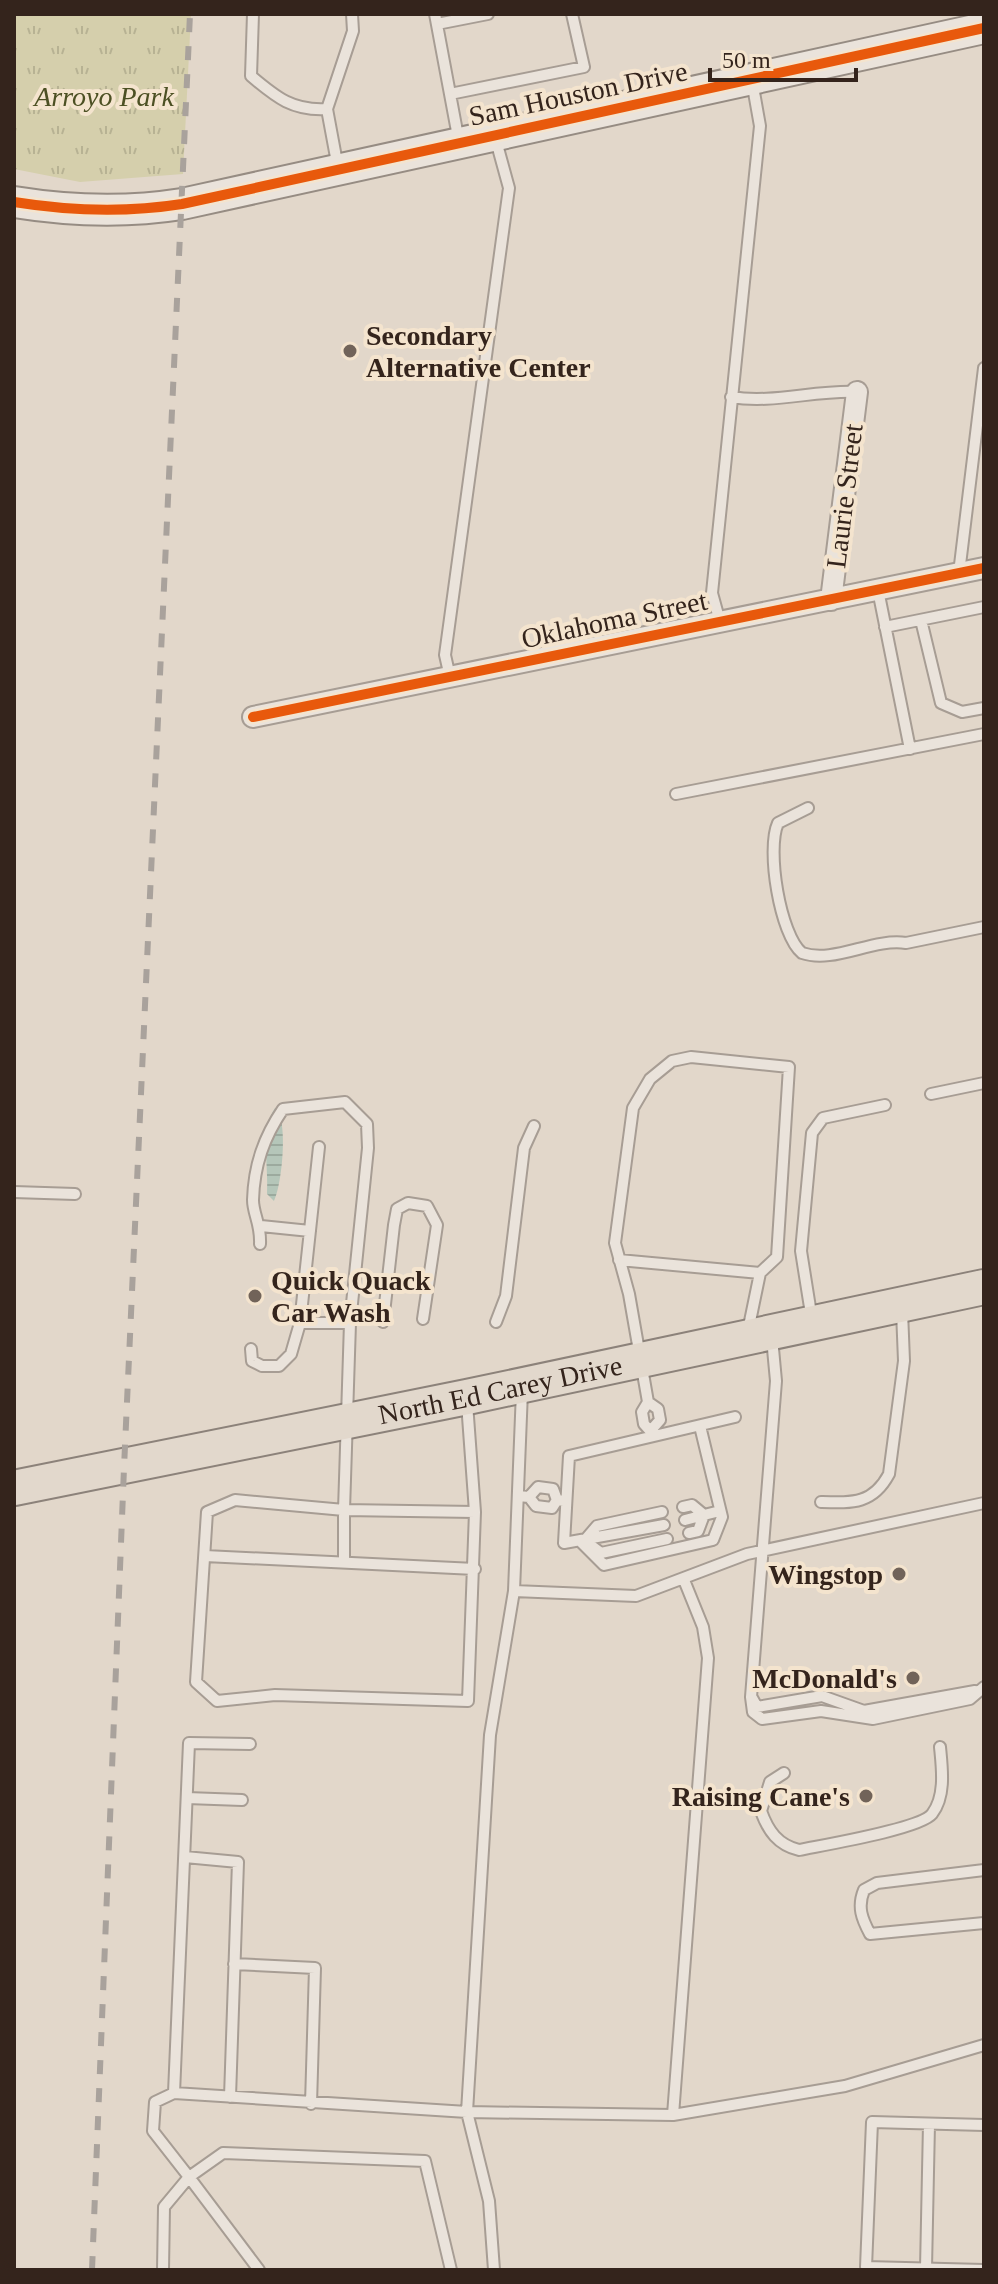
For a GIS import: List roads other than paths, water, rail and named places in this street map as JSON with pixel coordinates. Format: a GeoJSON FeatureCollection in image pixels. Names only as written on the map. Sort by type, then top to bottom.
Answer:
{"type":"FeatureCollection","features":[{"type":"Feature","properties":{"kind":"main road","name":"North Ed Carey Drive"},"geometry":{"type":"LineString","coordinates":[[14,1488],[467,1397],[984,1287]]}},
{"type":"Feature","properties":{"kind":"street","name":"Sam Houston Drive"},"geometry":{"type":"LineString","coordinates":[[14,202],[65,210],[146,209],[182,204],[984,28]]}},
{"type":"Feature","properties":{"kind":"street","name":"Laurie Street"},"geometry":{"type":"LineString","coordinates":[[831,600],[857,392]]}},
{"type":"Feature","properties":{"kind":"street","name":"Oklahoma Street"},"geometry":{"type":"LineString","coordinates":[[253,717],[984,568]]}},
{"type":"Feature","properties":{"kind":"lane"},"geometry":{"type":"LineString","coordinates":[[253,14],[251,76],[284,103],[304,110],[327,109]]}},
{"type":"Feature","properties":{"kind":"lane"},"geometry":{"type":"LineString","coordinates":[[338,170],[327,109],[353,31],[352,14]]}},
{"type":"Feature","properties":{"kind":"lane"},"geometry":{"type":"LineString","coordinates":[[460,143],[436,19],[488,14]]}},
{"type":"Feature","properties":{"kind":"lane"},"geometry":{"type":"LineString","coordinates":[[450,94],[584,67],[572,14]]}},
{"type":"Feature","properties":{"kind":"lane"},"geometry":{"type":"LineString","coordinates":[[720,622],[712,593],[760,126],[752,79]]}},
{"type":"Feature","properties":{"kind":"lane"},"geometry":{"type":"LineString","coordinates":[[450,677],[445,655],[509,188],[495,135]]}},
{"type":"Feature","properties":{"kind":"lane"},"geometry":{"type":"LineString","coordinates":[[959,573],[984,368]]}},
{"type":"Feature","properties":{"kind":"lane"},"geometry":{"type":"LineString","coordinates":[[731,397],[754,401],[828,390],[857,392]]}},
{"type":"Feature","properties":{"kind":"lane"},"geometry":{"type":"LineString","coordinates":[[878,590],[910,749]]}},
{"type":"Feature","properties":{"kind":"lane"},"geometry":{"type":"LineString","coordinates":[[885,627],[984,607]]}},
{"type":"Feature","properties":{"kind":"lane"},"geometry":{"type":"LineString","coordinates":[[921,620],[941,703],[962,712],[984,708]]}},
{"type":"Feature","properties":{"kind":"lane"},"geometry":{"type":"LineString","coordinates":[[676,794],[984,734]]}},
{"type":"Feature","properties":{"kind":"lane"},"geometry":{"type":"LineString","coordinates":[[808,808],[778,823],[772,850],[788,931],[802,953],[821,954],[893,941],[906,943],[984,927]]}},
{"type":"Feature","properties":{"kind":"lane"},"geometry":{"type":"LineString","coordinates":[[652,1433],[644,1424],[642,1412],[648,1402],[638,1360],[629,1294],[615,1243],[633,1108],[650,1079],[672,1061],[691,1057],[789,1067],[777,1257],[760,1273],[759,1334],[776,1381],[760,1551],[751,1697],[753,1712],[762,1719],[821,1711],[873,1719],[970,1699],[980,1689]]}},
{"type":"Feature","properties":{"kind":"lane"},"geometry":{"type":"LineString","coordinates":[[931,1094],[984,1083]]}},
{"type":"Feature","properties":{"kind":"lane"},"geometry":{"type":"LineString","coordinates":[[260,1244],[261,1226],[252,1203],[263,1139],[283,1109],[345,1102],[367,1124],[368,1136],[350,1323],[345,1422],[344,1563]]}},
{"type":"Feature","properties":{"kind":"lane"},"geometry":{"type":"LineString","coordinates":[[813,1323],[801,1251],[812,1133],[823,1118],[885,1105]]}},
{"type":"Feature","properties":{"kind":"lane"},"geometry":{"type":"LineString","coordinates":[[496,1322],[506,1296],[524,1148],[534,1126]]}},
{"type":"Feature","properties":{"kind":"lane"},"geometry":{"type":"LineString","coordinates":[[251,1349],[252,1361],[262,1366],[279,1366],[291,1354],[300,1323],[319,1147]]}},
{"type":"Feature","properties":{"kind":"lane"},"geometry":{"type":"LineString","coordinates":[[14,1192],[75,1194]]}},
{"type":"Feature","properties":{"kind":"lane"},"geometry":{"type":"LineString","coordinates":[[383,1322],[397,1209],[408,1203],[427,1206],[437,1225],[423,1319]]}},
{"type":"Feature","properties":{"kind":"lane"},"geometry":{"type":"LineString","coordinates":[[261,1226],[310,1231]]}},
{"type":"Feature","properties":{"kind":"lane"},"geometry":{"type":"LineString","coordinates":[[619,1260],[760,1273]]}},
{"type":"Feature","properties":{"kind":"lane"},"geometry":{"type":"LineString","coordinates":[[821,1502],[855,1503],[871,1498],[881,1489],[889,1474],[904,1361],[902,1304]]}},
{"type":"Feature","properties":{"kind":"lane"},"geometry":{"type":"LineString","coordinates":[[300,1323],[350,1323]]}},
{"type":"Feature","properties":{"kind":"lane"},"geometry":{"type":"LineString","coordinates":[[494,2270],[489,2201],[467,2112],[490,1735],[514,1591],[523,1496],[522,1385]]}},
{"type":"Feature","properties":{"kind":"lane"},"geometry":{"type":"LineString","coordinates":[[467,1397],[475,1512],[468,1701],[275,1695],[217,1701],[196,1682],[207,1512],[235,1500],[344,1510],[475,1512]]}},
{"type":"Feature","properties":{"kind":"lane"},"geometry":{"type":"LineString","coordinates":[[664,1525],[564,1543],[562,1500],[569,1456],[652,1433],[735,1417]]}},
{"type":"Feature","properties":{"kind":"lane"},"geometry":{"type":"LineString","coordinates":[[582,1540],[604,1565],[713,1540],[722,1517],[700,1426]]}},
{"type":"Feature","properties":{"kind":"lane"},"geometry":{"type":"LineString","coordinates":[[523,1496],[538,1487],[553,1489],[562,1500]]}},
{"type":"Feature","properties":{"kind":"lane"},"geometry":{"type":"LineString","coordinates":[[514,1591],[636,1596],[760,1551],[984,1503]]}},
{"type":"Feature","properties":{"kind":"lane"},"geometry":{"type":"LineString","coordinates":[[683,1507],[692,1505],[704,1515]]}},
{"type":"Feature","properties":{"kind":"lane"},"geometry":{"type":"LineString","coordinates":[[685,1520],[720,1511]]}},
{"type":"Feature","properties":{"kind":"lane"},"geometry":{"type":"LineString","coordinates":[[582,1540],[597,1526],[662,1512]]}},
{"type":"Feature","properties":{"kind":"lane"},"geometry":{"type":"LineString","coordinates":[[689,1533],[698,1531],[704,1515]]}},
{"type":"Feature","properties":{"kind":"lane"},"geometry":{"type":"LineString","coordinates":[[582,1540],[601,1553],[667,1539]]}},
{"type":"Feature","properties":{"kind":"lane"},"geometry":{"type":"LineString","coordinates":[[205,1556],[475,1569]]}},
{"type":"Feature","properties":{"kind":"lane"},"geometry":{"type":"LineString","coordinates":[[673,2115],[708,1658],[703,1627],[684,1580]]}},
{"type":"Feature","properties":{"kind":"lane"},"geometry":{"type":"LineString","coordinates":[[174,2093],[189,1743],[250,1744]]}},
{"type":"Feature","properties":{"kind":"lane"},"geometry":{"type":"LineString","coordinates":[[784,1773],[770,1782],[761,1811],[776,1838],[786,1847],[799,1850],[922,1823],[938,1803],[942,1785],[940,1747]]}},
{"type":"Feature","properties":{"kind":"lane"},"geometry":{"type":"LineString","coordinates":[[187,1798],[242,1800]]}},
{"type":"Feature","properties":{"kind":"lane"},"geometry":{"type":"LineString","coordinates":[[185,1857],[238,1862],[230,2097]]}},
{"type":"Feature","properties":{"kind":"lane"},"geometry":{"type":"LineString","coordinates":[[984,1870],[877,1883],[864,1890],[860,1900],[861,1918],[870,1934],[984,1923]]}},
{"type":"Feature","properties":{"kind":"lane"},"geometry":{"type":"LineString","coordinates":[[234,1964],[315,1968],[311,2104]]}},
{"type":"Feature","properties":{"kind":"lane"},"geometry":{"type":"LineString","coordinates":[[259,2270],[153,2131],[155,2102],[174,2093],[467,2112],[673,2115],[845,2086],[984,2045]]}},
{"type":"Feature","properties":{"kind":"lane"},"geometry":{"type":"LineString","coordinates":[[984,2125],[872,2122],[866,2267],[984,2270]]}},
{"type":"Feature","properties":{"kind":"lane"},"geometry":{"type":"LineString","coordinates":[[926,2268],[929,2124]]}},
{"type":"Feature","properties":{"kind":"lane"},"geometry":{"type":"LineString","coordinates":[[163,2270],[164,2207],[189,2177],[223,2153],[425,2161],[451,2270]]}},
{"type":"Feature","properties":{"kind":"railway"},"geometry":{"type":"LineString","coordinates":[[92,2270],[124,1468],[190,14]]}},
{"type":"Feature","properties":{"kind":"place","name":"Secondary Alternative Center"},"geometry":{"type":"Point","coordinates":[350,351]}},
{"type":"Feature","properties":{"kind":"place","name":"Quick Quack Car Wash"},"geometry":{"type":"Point","coordinates":[255,1296]}},
{"type":"Feature","properties":{"kind":"place","name":"Wingstop"},"geometry":{"type":"Point","coordinates":[899,1574]}},
{"type":"Feature","properties":{"kind":"place","name":"McDonald's"},"geometry":{"type":"Point","coordinates":[913,1678]}},
{"type":"Feature","properties":{"kind":"place","name":"Raising Cane's"},"geometry":{"type":"Point","coordinates":[866,1796]}},
{"type":"Feature","properties":{"kind":"park label","name":"Arroyo Park"},"geometry":{"type":"Point","coordinates":[104,96]}}]}
